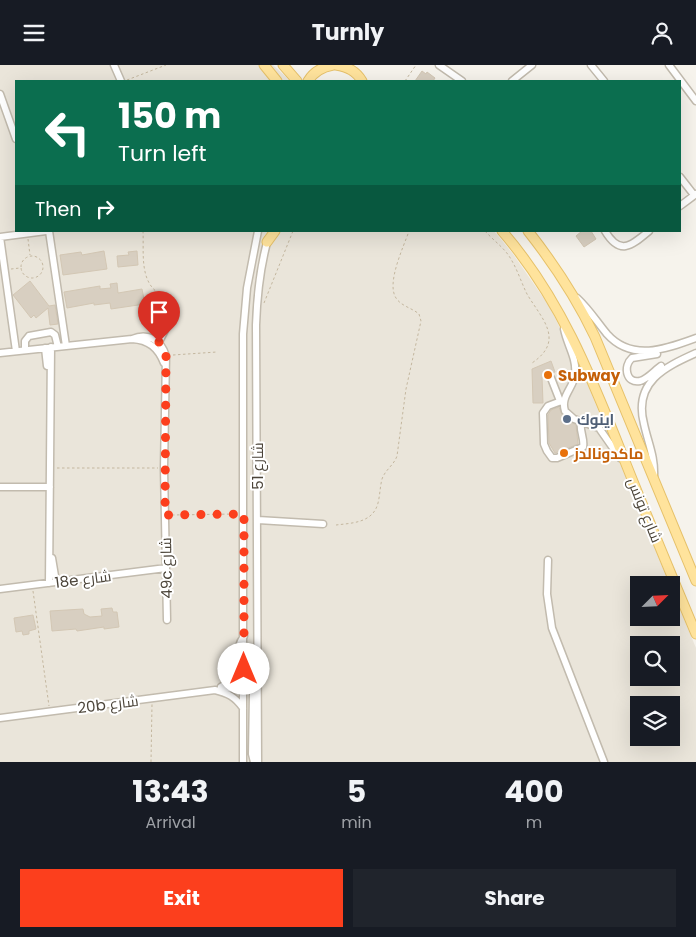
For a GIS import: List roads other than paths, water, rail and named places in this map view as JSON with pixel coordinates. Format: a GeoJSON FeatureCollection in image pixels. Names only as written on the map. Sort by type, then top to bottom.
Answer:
{"type":"FeatureCollection","features":[{"type":"Feature","properties":{"kind":"main road"},"geometry":{"type":"LineString","coordinates":[[264,65],[276,80]]}},
{"type":"Feature","properties":{"kind":"main road"},"geometry":{"type":"LineString","coordinates":[[284,65],[296,80]]}},
{"type":"Feature","properties":{"kind":"main road"},"geometry":{"type":"LineString","coordinates":[[309,80],[316,71],[334,65],[345,66],[354,71],[361,80]]}},
{"type":"Feature","properties":{"kind":"main road"},"geometry":{"type":"LineString","coordinates":[[268,242],[274,232]]}},
{"type":"Feature","properties":{"kind":"main road","name":"شارع تونس"},"geometry":{"type":"LineString","coordinates":[[503,232],[534,272],[564,320],[583,359],[696,634]]}},
{"type":"Feature","properties":{"kind":"main road","name":"شارع تونس"},"geometry":{"type":"LineString","coordinates":[[529,232],[572,295],[595,337],[696,581]]}},
{"type":"Feature","properties":{"kind":"street"},"geometry":{"type":"LineString","coordinates":[[114,65],[122,80]]}},
{"type":"Feature","properties":{"kind":"street"},"geometry":{"type":"LineString","coordinates":[[439,65],[461,80]]}},
{"type":"Feature","properties":{"kind":"street"},"geometry":{"type":"LineString","coordinates":[[513,80],[532,65]]}},
{"type":"Feature","properties":{"kind":"street"},"geometry":{"type":"LineString","coordinates":[[591,65],[603,80]]}},
{"type":"Feature","properties":{"kind":"street"},"geometry":{"type":"LineString","coordinates":[[669,65],[680,80]]}},
{"type":"Feature","properties":{"kind":"street"},"geometry":{"type":"LineString","coordinates":[[681,81],[696,101]]}},
{"type":"Feature","properties":{"kind":"street"},"geometry":{"type":"LineString","coordinates":[[0,94],[15,136]]}},
{"type":"Feature","properties":{"kind":"street"},"geometry":{"type":"LineString","coordinates":[[681,178],[695,194],[681,205]]}},
{"type":"Feature","properties":{"kind":"street"},"geometry":{"type":"LineString","coordinates":[[16,351],[0,237],[36,232]]}},
{"type":"Feature","properties":{"kind":"street"},"geometry":{"type":"LineString","coordinates":[[43,232],[66,346]]}},
{"type":"Feature","properties":{"kind":"street","name":"شارع 51"},"geometry":{"type":"LineString","coordinates":[[243,762],[244,318],[258,232]]}},
{"type":"Feature","properties":{"kind":"street","name":"شارع 51"},"geometry":{"type":"LineString","coordinates":[[256,762],[257,303],[271,232]]}},
{"type":"Feature","properties":{"kind":"street"},"geometry":{"type":"LineString","coordinates":[[606,232],[614,244],[624,247],[632,245],[648,232]]}},
{"type":"Feature","properties":{"kind":"street"},"geometry":{"type":"LineString","coordinates":[[572,295],[592,313],[606,333],[621,345],[633,350],[646,352],[659,350],[696,337]]}},
{"type":"Feature","properties":{"kind":"street"},"geometry":{"type":"LineString","coordinates":[[0,353],[132,339],[157,344],[165,330],[166,297]]}},
{"type":"Feature","properties":{"kind":"street"},"geometry":{"type":"LineString","coordinates":[[564,320],[566,338],[574,356],[576,367],[573,384],[562,400],[548,406],[543,413],[544,446],[552,458],[582,447],[584,443],[580,432],[581,421]]}},
{"type":"Feature","properties":{"kind":"street"},"geometry":{"type":"LineString","coordinates":[[25,350],[25,341],[29,336],[50,332],[55,335],[52,347],[50,380],[50,544],[52,583]]}},
{"type":"Feature","properties":{"kind":"street","name":"49c شارع"},"geometry":{"type":"LineString","coordinates":[[157,344],[166,356],[164,468],[166,620]]}},
{"type":"Feature","properties":{"kind":"street","name":"49c شارع"},"geometry":{"type":"LineString","coordinates":[[157,344],[165,365]]}},
{"type":"Feature","properties":{"kind":"street"},"geometry":{"type":"LineString","coordinates":[[678,344],[668,351],[656,355],[632,358],[626,366],[628,375],[633,380],[642,380],[665,364],[695,353]]}},
{"type":"Feature","properties":{"kind":"street"},"geometry":{"type":"LineString","coordinates":[[654,478],[652,449],[642,417],[644,395],[652,380],[660,372],[669,365],[695,353]]}},
{"type":"Feature","properties":{"kind":"street"},"geometry":{"type":"LineString","coordinates":[[551,378],[567,414],[574,419],[595,425],[603,431],[629,471]]}},
{"type":"Feature","properties":{"kind":"street"},"geometry":{"type":"LineString","coordinates":[[0,487],[50,487]]}},
{"type":"Feature","properties":{"kind":"street"},"geometry":{"type":"LineString","coordinates":[[258,520],[323,524]]}},
{"type":"Feature","properties":{"kind":"street"},"geometry":{"type":"LineString","coordinates":[[548,560],[546,594],[552,628],[604,762]]}},
{"type":"Feature","properties":{"kind":"street","name":"18e شارع"},"geometry":{"type":"LineString","coordinates":[[0,589],[166,568]]}},
{"type":"Feature","properties":{"kind":"street","name":"20b شارع"},"geometry":{"type":"LineString","coordinates":[[0,717],[215,690],[229,682],[235,675],[238,665],[239,645],[244,636]]}},
{"type":"Feature","properties":{"kind":"street"},"geometry":{"type":"LineString","coordinates":[[215,690],[244,686],[252,688],[252,756],[256,762]]}},
{"type":"Feature","properties":{"kind":"street"},"geometry":{"type":"LineString","coordinates":[[215,690],[232,695],[238,700],[243,709]]}},
{"type":"Feature","properties":{"kind":"place","name":"Subway"},"geometry":{"type":"Point","coordinates":[548,375]}},
{"type":"Feature","properties":{"kind":"place","name":"اينوك"},"geometry":{"type":"Point","coordinates":[567,419]}},
{"type":"Feature","properties":{"kind":"place","name":"ماكدونالدز"},"geometry":{"type":"Point","coordinates":[564,453]}}]}
